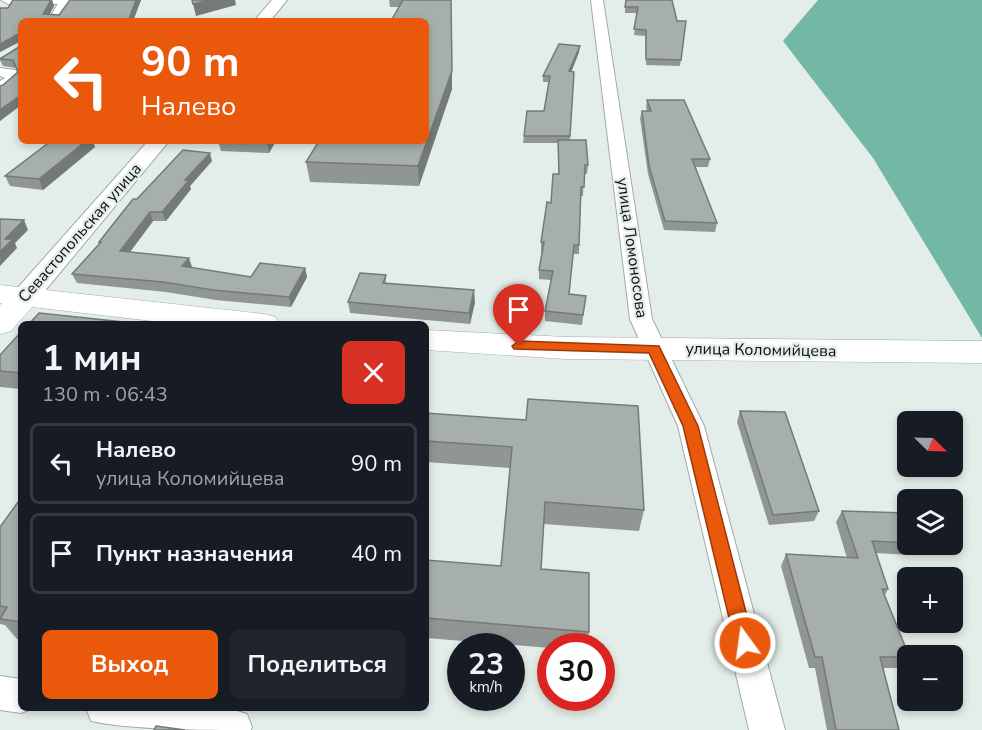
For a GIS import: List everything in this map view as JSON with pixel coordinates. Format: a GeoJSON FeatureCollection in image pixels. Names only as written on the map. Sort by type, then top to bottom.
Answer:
{"type":"FeatureCollection","features":[{"type":"Feature","properties":{"kind":"main road"},"geometry":{"type":"LineString","coordinates":[[12,296],[237,321]]}},
{"type":"Feature","properties":{"kind":"main road","name":"Севастопольская улица"},"geometry":{"type":"LineString","coordinates":[[0,324],[12,296]]}},
{"type":"Feature","properties":{"kind":"main road","name":"улица Коломийцева"},"geometry":{"type":"LineString","coordinates":[[429,340],[566,348],[967,352]]}},
{"type":"Feature","properties":{"kind":"street"},"geometry":{"type":"LineString","coordinates":[[6,0],[68,0]]}},
{"type":"Feature","properties":{"kind":"street"},"geometry":{"type":"LineString","coordinates":[[56,18],[68,0]]}},
{"type":"Feature","properties":{"kind":"street"},"geometry":{"type":"LineString","coordinates":[[265,18],[280,0]]}},
{"type":"Feature","properties":{"kind":"street","name":"улица Ломоносова"},"geometry":{"type":"LineString","coordinates":[[597,0],[641,319],[690,426],[767,730]]}},
{"type":"Feature","properties":{"kind":"street"},"geometry":{"type":"LineString","coordinates":[[0,72],[11,73],[12,79],[0,88]]}},
{"type":"Feature","properties":{"kind":"street","name":"Севастопольская улица"},"geometry":{"type":"LineString","coordinates":[[12,296],[156,144]]}},
{"type":"Feature","properties":{"kind":"street"},"geometry":{"type":"LineString","coordinates":[[0,693],[18,696]]}},
{"type":"Feature","properties":{"kind":"street"},"geometry":{"type":"LineString","coordinates":[[125,711],[234,727],[233,730]]}},
{"type":"Feature","properties":{"kind":"shaded area"},"geometry":{"type":"Polygon","coordinates":[[[818,0],[982,0],[982,338],[873,158],[783,41],[818,0]]]}},
{"type":"Feature","properties":{"kind":"building"},"geometry":{"type":"Polygon","coordinates":[[[13,0],[51,0],[43,14],[59,15],[70,0],[136,0],[129,18],[18,18],[18,34],[0,44],[0,8],[8,8],[13,0]]]}},
{"type":"Feature","properties":{"kind":"building"},"geometry":{"type":"Polygon","coordinates":[[[192,0],[209,0],[193,4],[192,0]]]}},
{"type":"Feature","properties":{"kind":"building"},"geometry":{"type":"Polygon","coordinates":[[[403,0],[451,0],[452,71],[429,135],[429,18],[393,18],[403,0]]]}},
{"type":"Feature","properties":{"kind":"building"},"geometry":{"type":"Polygon","coordinates":[[[626,0],[672,0],[677,21],[686,21],[681,60],[646,59],[646,30],[634,29],[638,7],[625,7],[626,0]]]}},
{"type":"Feature","properties":{"kind":"building"},"geometry":{"type":"Polygon","coordinates":[[[559,44],[580,46],[569,71],[574,72],[570,136],[524,136],[527,111],[544,111],[550,76],[543,76],[559,44]]]}},
{"type":"Feature","properties":{"kind":"building"},"geometry":{"type":"Polygon","coordinates":[[[18,48],[18,72],[13,60],[0,59],[18,48]]]}},
{"type":"Feature","properties":{"kind":"building"},"geometry":{"type":"Polygon","coordinates":[[[18,72],[18,97],[0,110],[0,86],[18,72]]]}},
{"type":"Feature","properties":{"kind":"building"},"geometry":{"type":"Polygon","coordinates":[[[647,100],[684,100],[710,159],[692,159],[717,223],[665,221],[649,166],[642,111],[651,111],[647,100]]]}},
{"type":"Feature","properties":{"kind":"building"},"geometry":{"type":"Polygon","coordinates":[[[558,140],[586,140],[588,165],[585,165],[584,187],[581,187],[579,245],[574,245],[569,294],[586,296],[583,315],[545,311],[553,271],[539,270],[547,202],[551,203],[553,174],[559,174],[558,140]]]}},
{"type":"Feature","properties":{"kind":"building"},"geometry":{"type":"Polygon","coordinates":[[[47,144],[82,144],[39,179],[5,176],[47,144]]]}},
{"type":"Feature","properties":{"kind":"building"},"geometry":{"type":"Polygon","coordinates":[[[317,144],[426,144],[418,166],[306,162],[317,144]]]}},
{"type":"Feature","properties":{"kind":"building"},"geometry":{"type":"Polygon","coordinates":[[[183,150],[210,153],[185,180],[189,180],[162,212],[150,212],[120,251],[189,258],[182,266],[251,277],[260,263],[305,268],[289,297],[72,274],[101,242],[99,242],[133,199],[137,199],[183,150]]]}},
{"type":"Feature","properties":{"kind":"building"},"geometry":{"type":"Polygon","coordinates":[[[0,219],[24,220],[5,239],[13,239],[0,252],[0,219]]]}},
{"type":"Feature","properties":{"kind":"building"},"geometry":{"type":"Polygon","coordinates":[[[360,273],[386,275],[383,283],[474,290],[469,313],[348,302],[360,273]]]}},
{"type":"Feature","properties":{"kind":"building"},"geometry":{"type":"Polygon","coordinates":[[[39,313],[115,321],[32,321],[39,313]]]}},
{"type":"Feature","properties":{"kind":"building"},"geometry":{"type":"Polygon","coordinates":[[[18,335],[18,373],[0,371],[0,355],[18,335]]]}},
{"type":"Feature","properties":{"kind":"building"},"geometry":{"type":"Polygon","coordinates":[[[528,399],[638,406],[644,510],[545,502],[541,569],[589,573],[589,632],[429,618],[429,560],[501,566],[512,447],[429,441],[429,413],[526,420],[528,399]]]}},
{"type":"Feature","properties":{"kind":"building"},"geometry":{"type":"Polygon","coordinates":[[[740,411],[785,412],[819,511],[773,515],[740,411]]]}},
{"type":"Feature","properties":{"kind":"building"},"geometry":{"type":"Polygon","coordinates":[[[18,502],[18,622],[0,619],[7,607],[0,606],[0,527],[18,502]]]}},
{"type":"Feature","properties":{"kind":"building"},"geometry":{"type":"Polygon","coordinates":[[[842,511],[897,513],[897,542],[872,541],[888,589],[882,589],[897,626],[897,633],[900,633],[905,645],[897,645],[897,657],[880,657],[899,730],[836,730],[822,657],[815,657],[786,554],[858,558],[842,511]]]}},
{"type":"Feature","properties":{"kind":"building"},"geometry":{"type":"Polygon","coordinates":[[[156,726],[185,730],[154,730],[156,726]]]}},
{"type":"Feature","properties":{"kind":"route"},"geometry":{"type":"LineString","coordinates":[[519,346],[654,349],[690,426],[745,643]]}}]}
